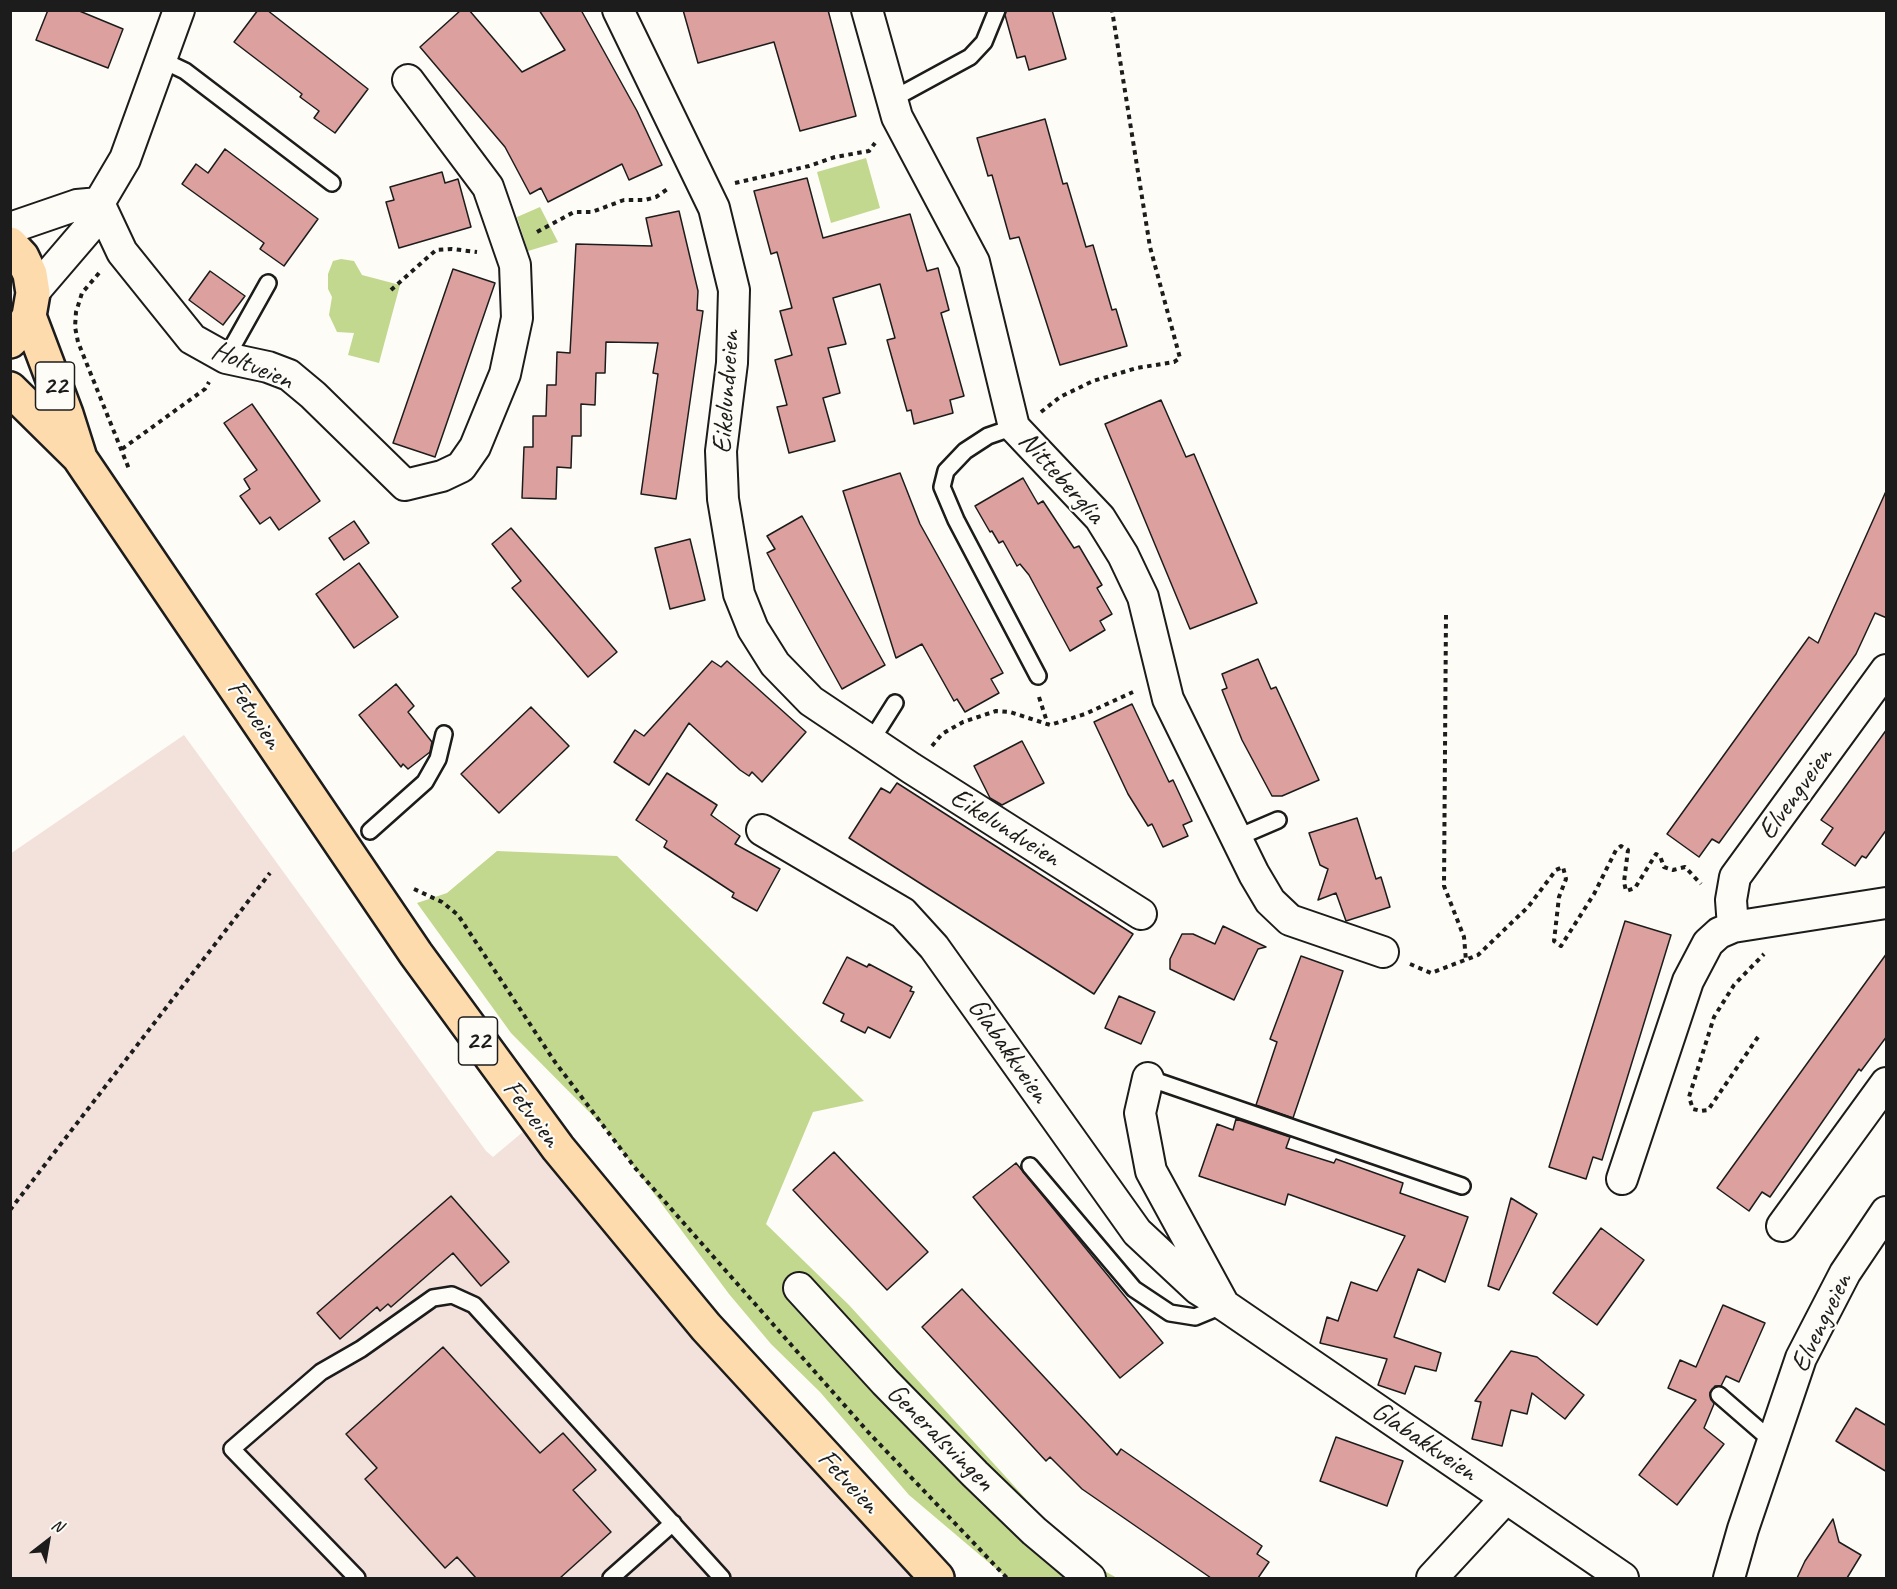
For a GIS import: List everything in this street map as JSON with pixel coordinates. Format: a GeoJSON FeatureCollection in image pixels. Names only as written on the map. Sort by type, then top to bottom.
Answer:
{"type":"FeatureCollection","features":[{"type":"Feature","properties":{"kind":"highway","name":"22"},"geometry":{"type":"LineString","coordinates":[[10,244],[22,256],[30,274],[24,316]]}},
{"type":"Feature","properties":{"kind":"highway","name":"Fetveien"},"geometry":{"type":"LineString","coordinates":[[24,316],[66,414],[80,457]]}},
{"type":"Feature","properties":{"kind":"highway","name":"Fetveien"},"geometry":{"type":"LineString","coordinates":[[10,389],[80,457],[336,837],[514,1092],[599,1202],[692,1311],[937,1578]]}},
{"type":"Feature","properties":{"kind":"street"},"geometry":{"type":"LineString","coordinates":[[24,316],[87,230],[99,203],[125,159],[179,10]]}},
{"type":"Feature","properties":{"kind":"street","name":"Eikelundveien"},"geometry":{"type":"LineString","coordinates":[[618,10],[714,208],[734,290],[732,363],[721,451],[723,503],[739,594],[753,629],[775,664],[812,701],[870,741],[1141,914]]}},
{"type":"Feature","properties":{"kind":"street","name":"Nitteberglia"},"geometry":{"type":"LineString","coordinates":[[867,10],[894,109],[974,262],[1014,427],[1100,518],[1123,555],[1143,597],[1168,699],[1236,838],[1270,901],[1290,920],[1383,952]]}},
{"type":"Feature","properties":{"kind":"street"},"geometry":{"type":"LineString","coordinates":[[408,80],[489,187],[510,246]]}},
{"type":"Feature","properties":{"kind":"street"},"geometry":{"type":"LineString","coordinates":[[10,228],[77,205],[99,203]]}},
{"type":"Feature","properties":{"kind":"street","name":"Holtveien"},"geometry":{"type":"LineString","coordinates":[[99,203],[122,252],[182,328],[217,354],[268,367],[289,375],[313,395],[405,485],[442,476],[460,467],[475,447],[488,419],[505,374],[517,318],[515,265],[510,246]]}},
{"type":"Feature","properties":{"kind":"street","name":"Elvengveien"},"geometry":{"type":"LineString","coordinates":[[1732,914],[1735,877],[1887,670]]}},
{"type":"Feature","properties":{"kind":"street","name":"Glabakkveien"},"geometry":{"type":"LineString","coordinates":[[762,830],[903,914],[934,947],[1137,1232],[1198,1289],[1623,1578]]}},
{"type":"Feature","properties":{"kind":"street"},"geometry":{"type":"LineString","coordinates":[[1622,1179],[1688,981],[1708,943],[1719,933],[1732,914],[1887,903]]}},
{"type":"Feature","properties":{"kind":"street","name":"Glabakkveien"},"geometry":{"type":"LineString","coordinates":[[1148,1078],[1140,1113],[1151,1171],[1224,1305]]}},
{"type":"Feature","properties":{"kind":"street"},"geometry":{"type":"LineString","coordinates":[[1782,1226],[1887,1083]]}},
{"type":"Feature","properties":{"kind":"street","name":"Elvengveien"},"geometry":{"type":"LineString","coordinates":[[1729,1578],[1772,1441],[1802,1358],[1845,1273],[1887,1212]]}},
{"type":"Feature","properties":{"kind":"street","name":"Generalsvingen"},"geometry":{"type":"LineString","coordinates":[[799,1288],[885,1382],[975,1474],[1034,1531],[1090,1578]]}},
{"type":"Feature","properties":{"kind":"street"},"geometry":{"type":"LineString","coordinates":[[1432,1578],[1506,1498]]}},
{"type":"Feature","properties":{"kind":"lane"},"geometry":{"type":"LineString","coordinates":[[894,109],[970,57],[984,42],[997,10]]}},
{"type":"Feature","properties":{"kind":"lane"},"geometry":{"type":"LineString","coordinates":[[162,60],[185,71],[332,183]]}},
{"type":"Feature","properties":{"kind":"lane"},"geometry":{"type":"LineString","coordinates":[[217,354],[268,283]]}},
{"type":"Feature","properties":{"kind":"lane"},"geometry":{"type":"LineString","coordinates":[[1014,427],[988,436],[965,451],[946,471],[942,487],[956,520],[1038,676]]}},
{"type":"Feature","properties":{"kind":"lane"},"geometry":{"type":"LineString","coordinates":[[870,741],[896,703]]}},
{"type":"Feature","properties":{"kind":"lane"},"geometry":{"type":"LineString","coordinates":[[370,831],[425,782],[438,759],[444,734]]}},
{"type":"Feature","properties":{"kind":"lane"},"geometry":{"type":"LineString","coordinates":[[1236,838],[1278,820]]}},
{"type":"Feature","properties":{"kind":"lane","name":"Glabakkveien"},"geometry":{"type":"LineString","coordinates":[[1148,1078],[1461,1186]]}},
{"type":"Feature","properties":{"kind":"lane"},"geometry":{"type":"LineString","coordinates":[[1030,1166],[1134,1288],[1170,1313],[1194,1317],[1224,1305]]}},
{"type":"Feature","properties":{"kind":"lane"},"geometry":{"type":"LineString","coordinates":[[357,1578],[232,1449],[321,1372],[361,1349],[433,1298],[452,1295],[474,1305],[722,1578]]}},
{"type":"Feature","properties":{"kind":"lane"},"geometry":{"type":"LineString","coordinates":[[1719,1395],[1772,1441]]}},
{"type":"Feature","properties":{"kind":"lane"},"geometry":{"type":"LineString","coordinates":[[611,1578],[673,1523]]}},
{"type":"Feature","properties":{"kind":"path"},"geometry":{"type":"LineString","coordinates":[[1014,427],[1047,409],[1060,397],[1093,381],[1137,368],[1174,362],[1180,358],[1150,246],[1112,10]]}},
{"type":"Feature","properties":{"kind":"path"},"geometry":{"type":"LineString","coordinates":[[550,225],[574,212],[592,212],[624,200],[656,197],[684,180],[705,190],[809,166],[835,157],[869,151],[885,128],[894,109]]}},
{"type":"Feature","properties":{"kind":"path"},"geometry":{"type":"LineString","coordinates":[[391,290],[436,250],[478,252],[510,246]]}},
{"type":"Feature","properties":{"kind":"path"},"geometry":{"type":"LineString","coordinates":[[95,276],[77,302],[75,327],[81,351],[122,449],[205,389],[211,378],[217,354]]}},
{"type":"Feature","properties":{"kind":"path"},"geometry":{"type":"LineString","coordinates":[[1446,615],[1444,886],[1464,937],[1466,961]]}},
{"type":"Feature","properties":{"kind":"path"},"geometry":{"type":"LineString","coordinates":[[932,747],[942,734],[978,717],[1005,711],[1050,725],[1085,714],[1163,676]]}},
{"type":"Feature","properties":{"kind":"path"},"geometry":{"type":"LineString","coordinates":[[1383,952],[1431,973],[1466,961],[1478,955],[1517,918],[1556,870],[1563,867],[1566,879],[1558,897],[1554,941],[1561,946],[1594,894],[1616,850],[1622,846],[1628,850],[1624,882],[1626,891],[1635,888],[1656,854],[1660,856],[1664,867],[1673,870],[1685,867],[1732,914]]}},
{"type":"Feature","properties":{"kind":"path"},"geometry":{"type":"LineString","coordinates":[[10,1210],[270,873]]}},
{"type":"Feature","properties":{"kind":"path"},"geometry":{"type":"LineString","coordinates":[[410,887],[442,902],[458,915],[555,1062],[636,1169],[868,1433],[1006,1578]]}},
{"type":"Feature","properties":{"kind":"path"},"geometry":{"type":"LineString","coordinates":[[1758,1037],[1708,1110],[1701,1112],[1693,1109],[1689,1097],[1714,1017],[1723,1000],[1764,954],[1766,948]]}},
{"type":"Feature","properties":{"kind":"shaded area"},"geometry":{"type":"Polygon","coordinates":[[[184,735],[486,1151],[493,1157],[530,1126],[917,1578],[11,1578],[10,854],[184,735]]]}},
{"type":"Feature","properties":{"kind":"green space"},"geometry":{"type":"Polygon","coordinates":[[[866,158],[880,208],[831,223],[817,172],[866,158]]]}},
{"type":"Feature","properties":{"kind":"green space"},"geometry":{"type":"Polygon","coordinates":[[[540,207],[558,242],[528,251],[517,217],[540,207]]]}},
{"type":"Feature","properties":{"kind":"green space"},"geometry":{"type":"Polygon","coordinates":[[[341,259],[354,261],[362,275],[400,285],[379,363],[348,355],[354,333],[337,332],[329,315],[332,297],[328,289],[328,274],[333,261],[341,259]]]}},
{"type":"Feature","properties":{"kind":"green space"},"geometry":{"type":"Polygon","coordinates":[[[497,851],[617,856],[864,1101],[813,1112],[766,1224],[849,1305],[1078,1556],[1117,1578],[1007,1578],[909,1495],[820,1392],[771,1344],[729,1294],[605,1128],[511,1033],[417,903],[447,893],[497,851]]]}},
{"type":"Feature","properties":{"kind":"building"},"geometry":{"type":"Polygon","coordinates":[[[48,10],[77,10],[123,29],[108,68],[36,40],[48,10]]]}},
{"type":"Feature","properties":{"kind":"building"},"geometry":{"type":"Polygon","coordinates":[[[258,10],[267,10],[368,89],[335,133],[314,118],[319,111],[300,97],[302,94],[234,42],[258,10]]]}},
{"type":"Feature","properties":{"kind":"building"},"geometry":{"type":"Polygon","coordinates":[[[461,10],[469,10],[522,72],[565,50],[539,10],[581,10],[637,111],[662,165],[629,180],[622,164],[548,202],[541,188],[530,194],[505,147],[420,47],[461,10]]]}},
{"type":"Feature","properties":{"kind":"building"},"geometry":{"type":"Polygon","coordinates":[[[683,10],[828,10],[856,116],[800,131],[774,42],[698,63],[683,10]]]}},
{"type":"Feature","properties":{"kind":"building"},"geometry":{"type":"Polygon","coordinates":[[[1006,10],[1052,10],[1066,59],[1029,70],[1025,56],[1017,58],[1005,15],[1006,10]]]}},
{"type":"Feature","properties":{"kind":"building"},"geometry":{"type":"Polygon","coordinates":[[[1045,119],[1063,184],[1067,183],[1086,247],[1093,245],[1112,310],[1116,309],[1127,346],[1060,365],[1019,237],[1010,239],[992,175],[988,176],[977,138],[1045,119]]]}},
{"type":"Feature","properties":{"kind":"building"},"geometry":{"type":"Polygon","coordinates":[[[225,149],[318,219],[284,266],[260,249],[264,243],[182,184],[196,164],[208,173],[225,149]]]}},
{"type":"Feature","properties":{"kind":"building"},"geometry":{"type":"Polygon","coordinates":[[[442,172],[445,183],[458,179],[471,227],[399,248],[386,202],[394,200],[390,187],[442,172]]]}},
{"type":"Feature","properties":{"kind":"building"},"geometry":{"type":"Polygon","coordinates":[[[807,178],[823,238],[910,214],[927,271],[938,268],[949,310],[941,313],[964,396],[950,400],[953,413],[914,424],[911,410],[907,411],[887,340],[895,338],[880,284],[833,298],[846,344],[828,348],[840,393],[823,398],[835,441],[789,453],[777,407],[787,405],[775,360],[792,355],[780,311],[792,308],[777,252],[771,254],[754,191],[807,178]]]}},
{"type":"Feature","properties":{"kind":"building"},"geometry":{"type":"Polygon","coordinates":[[[679,211],[698,291],[697,310],[703,311],[676,499],[641,494],[658,374],[653,373],[658,343],[606,342],[605,373],[596,373],[595,405],[581,404],[581,436],[572,436],[571,468],[557,467],[556,499],[522,498],[524,447],[533,447],[533,416],[546,416],[547,385],[556,385],[557,352],[570,353],[576,244],[652,246],[646,218],[679,211]]]}},
{"type":"Feature","properties":{"kind":"building"},"geometry":{"type":"Polygon","coordinates":[[[453,269],[495,283],[435,457],[393,443],[453,269]]]}},
{"type":"Feature","properties":{"kind":"building"},"geometry":{"type":"Polygon","coordinates":[[[210,271],[245,296],[223,325],[189,300],[210,271]]]}},
{"type":"Feature","properties":{"kind":"building"},"geometry":{"type":"Polygon","coordinates":[[[1161,400],[1186,457],[1194,454],[1257,603],[1190,629],[1105,424],[1161,400]]]}},
{"type":"Feature","properties":{"kind":"building"},"geometry":{"type":"Polygon","coordinates":[[[252,404],[320,501],[279,530],[270,517],[260,524],[240,496],[250,489],[244,479],[257,470],[224,423],[252,404]]]}},
{"type":"Feature","properties":{"kind":"building"},"geometry":{"type":"Polygon","coordinates":[[[900,473],[920,524],[1003,673],[991,679],[999,693],[965,712],[957,699],[954,701],[922,644],[896,658],[843,491],[900,473]]]}},
{"type":"Feature","properties":{"kind":"building"},"geometry":{"type":"Polygon","coordinates":[[[1023,478],[1038,504],[1043,501],[1074,548],[1079,546],[1102,585],[1097,588],[1112,614],[1100,621],[1105,630],[1070,651],[1029,575],[1020,564],[1017,566],[1003,541],[999,543],[992,531],[990,532],[975,506],[1023,478]]]}},
{"type":"Feature","properties":{"kind":"building"},"geometry":{"type":"Polygon","coordinates":[[[1887,489],[1887,618],[1875,613],[1856,654],[1844,671],[1719,843],[1712,839],[1699,857],[1667,834],[1809,637],[1818,643],[1887,489]]]}},
{"type":"Feature","properties":{"kind":"building"},"geometry":{"type":"Polygon","coordinates":[[[802,516],[885,665],[842,689],[767,553],[775,549],[767,536],[802,516]]]}},
{"type":"Feature","properties":{"kind":"building"},"geometry":{"type":"Polygon","coordinates":[[[354,521],[369,543],[344,560],[329,538],[354,521]]]}},
{"type":"Feature","properties":{"kind":"building"},"geometry":{"type":"Polygon","coordinates":[[[511,528],[617,652],[588,677],[512,588],[521,581],[492,544],[511,528]]]}},
{"type":"Feature","properties":{"kind":"building"},"geometry":{"type":"Polygon","coordinates":[[[690,539],[705,600],[670,609],[655,548],[690,539]]]}},
{"type":"Feature","properties":{"kind":"building"},"geometry":{"type":"Polygon","coordinates":[[[359,563],[398,617],[354,648],[316,594],[359,563]]]}},
{"type":"Feature","properties":{"kind":"building"},"geometry":{"type":"Polygon","coordinates":[[[1258,659],[1271,689],[1276,687],[1319,780],[1282,796],[1272,796],[1242,740],[1222,690],[1227,688],[1222,674],[1258,659]]]}},
{"type":"Feature","properties":{"kind":"building"},"geometry":{"type":"Polygon","coordinates":[[[712,661],[721,667],[727,661],[806,732],[762,782],[752,772],[749,776],[740,770],[689,723],[649,785],[614,762],[635,730],[644,736],[712,661]]]}},
{"type":"Feature","properties":{"kind":"building"},"geometry":{"type":"Polygon","coordinates":[[[396,684],[414,706],[408,712],[432,742],[430,752],[408,769],[403,764],[401,767],[359,715],[396,684]]]}},
{"type":"Feature","properties":{"kind":"building"},"geometry":{"type":"Polygon","coordinates":[[[1132,704],[1169,782],[1173,780],[1192,821],[1183,825],[1188,836],[1163,847],[1152,824],[1148,826],[1128,794],[1094,722],[1132,704]]]}},
{"type":"Feature","properties":{"kind":"building"},"geometry":{"type":"Polygon","coordinates":[[[531,707],[569,746],[499,813],[461,774],[531,707]]]}},
{"type":"Feature","properties":{"kind":"building"},"geometry":{"type":"Polygon","coordinates":[[[1887,729],[1887,829],[1866,858],[1862,856],[1855,866],[1822,844],[1833,828],[1821,820],[1887,729]]]}},
{"type":"Feature","properties":{"kind":"building"},"geometry":{"type":"Polygon","coordinates":[[[1022,741],[1044,783],[1002,805],[990,798],[974,766],[1022,741]]]}},
{"type":"Feature","properties":{"kind":"building"},"geometry":{"type":"Polygon","coordinates":[[[667,773],[717,805],[711,815],[740,836],[735,844],[780,869],[757,911],[732,897],[734,893],[664,847],[667,841],[636,820],[667,773]]]}},
{"type":"Feature","properties":{"kind":"building"},"geometry":{"type":"Polygon","coordinates":[[[897,783],[1133,934],[1094,994],[849,838],[881,788],[890,793],[897,783]]]}},
{"type":"Feature","properties":{"kind":"building"},"geometry":{"type":"Polygon","coordinates":[[[1357,818],[1376,879],[1381,877],[1390,907],[1346,921],[1336,893],[1318,900],[1328,869],[1320,865],[1309,833],[1357,818]]]}},
{"type":"Feature","properties":{"kind":"building"},"geometry":{"type":"Polygon","coordinates":[[[1625,921],[1671,935],[1602,1160],[1593,1157],[1586,1179],[1549,1167],[1625,921]]]}},
{"type":"Feature","properties":{"kind":"building"},"geometry":{"type":"Polygon","coordinates":[[[1223,926],[1266,947],[1258,949],[1234,1000],[1170,969],[1170,959],[1182,934],[1193,934],[1215,944],[1223,926]]]}},
{"type":"Feature","properties":{"kind":"building"},"geometry":{"type":"Polygon","coordinates":[[[1887,953],[1887,1036],[1861,1071],[1859,1069],[1770,1197],[1762,1192],[1749,1211],[1717,1188],[1887,953]]]}},
{"type":"Feature","properties":{"kind":"building"},"geometry":{"type":"Polygon","coordinates":[[[1301,956],[1343,971],[1293,1118],[1256,1105],[1277,1042],[1270,1039],[1301,956]]]}},
{"type":"Feature","properties":{"kind":"building"},"geometry":{"type":"Polygon","coordinates":[[[847,957],[867,967],[869,964],[912,987],[910,991],[914,992],[890,1038],[868,1027],[865,1033],[841,1021],[844,1014],[823,1003],[847,957]]]}},
{"type":"Feature","properties":{"kind":"building"},"geometry":{"type":"Polygon","coordinates":[[[1119,996],[1155,1012],[1141,1044],[1105,1028],[1119,996]]]}},
{"type":"Feature","properties":{"kind":"building"},"geometry":{"type":"Polygon","coordinates":[[[1236,1119],[1290,1137],[1286,1148],[1334,1163],[1336,1159],[1403,1183],[1400,1193],[1468,1217],[1445,1282],[1418,1269],[1394,1337],[1441,1353],[1436,1371],[1415,1366],[1405,1394],[1378,1385],[1387,1359],[1320,1343],[1327,1317],[1338,1321],[1351,1282],[1377,1291],[1405,1236],[1288,1194],[1285,1205],[1199,1176],[1217,1124],[1233,1130],[1236,1119]]]}},
{"type":"Feature","properties":{"kind":"building"},"geometry":{"type":"Polygon","coordinates":[[[834,1152],[928,1252],[887,1290],[793,1190],[834,1152]]]}},
{"type":"Feature","properties":{"kind":"building"},"geometry":{"type":"Polygon","coordinates":[[[1016,1163],[1163,1343],[1120,1378],[973,1197],[1016,1163]]]}},
{"type":"Feature","properties":{"kind":"building"},"geometry":{"type":"Polygon","coordinates":[[[451,1196],[509,1262],[481,1286],[453,1253],[391,1307],[388,1304],[380,1311],[377,1307],[340,1339],[317,1313],[451,1196]]]}},
{"type":"Feature","properties":{"kind":"building"},"geometry":{"type":"Polygon","coordinates":[[[1511,1198],[1537,1214],[1499,1290],[1488,1286],[1511,1198]]]}},
{"type":"Feature","properties":{"kind":"building"},"geometry":{"type":"Polygon","coordinates":[[[1601,1228],[1644,1260],[1597,1325],[1553,1293],[1601,1228]]]}},
{"type":"Feature","properties":{"kind":"building"},"geometry":{"type":"Polygon","coordinates":[[[962,1289],[1117,1455],[1121,1449],[1262,1546],[1257,1554],[1269,1562],[1258,1578],[1211,1578],[1082,1489],[1050,1457],[1046,1461],[922,1327],[962,1289]]]}},
{"type":"Feature","properties":{"kind":"building"},"geometry":{"type":"Polygon","coordinates":[[[1723,1305],[1765,1323],[1739,1382],[1726,1376],[1721,1386],[1715,1386],[1710,1393],[1714,1404],[1704,1428],[1724,1444],[1677,1505],[1639,1475],[1696,1400],[1668,1388],[1680,1360],[1696,1367],[1723,1305]]]}},
{"type":"Feature","properties":{"kind":"building"},"geometry":{"type":"Polygon","coordinates":[[[443,1347],[540,1453],[563,1433],[596,1470],[573,1490],[611,1532],[560,1578],[476,1578],[457,1557],[445,1568],[365,1479],[377,1468],[346,1434],[443,1347]]]}},
{"type":"Feature","properties":{"kind":"building"},"geometry":{"type":"Polygon","coordinates":[[[1511,1351],[1537,1357],[1584,1395],[1565,1419],[1532,1393],[1527,1414],[1511,1410],[1502,1446],[1472,1439],[1481,1402],[1475,1401],[1511,1351]]]}},
{"type":"Feature","properties":{"kind":"building"},"geometry":{"type":"Polygon","coordinates":[[[1856,1408],[1887,1426],[1887,1472],[1836,1441],[1856,1408]]]}},
{"type":"Feature","properties":{"kind":"building"},"geometry":{"type":"Polygon","coordinates":[[[1336,1437],[1403,1461],[1387,1506],[1320,1481],[1336,1437]]]}},
{"type":"Feature","properties":{"kind":"building"},"geometry":{"type":"Polygon","coordinates":[[[1833,1519],[1839,1542],[1861,1555],[1847,1578],[1797,1578],[1805,1561],[1833,1519]]]}}]}
